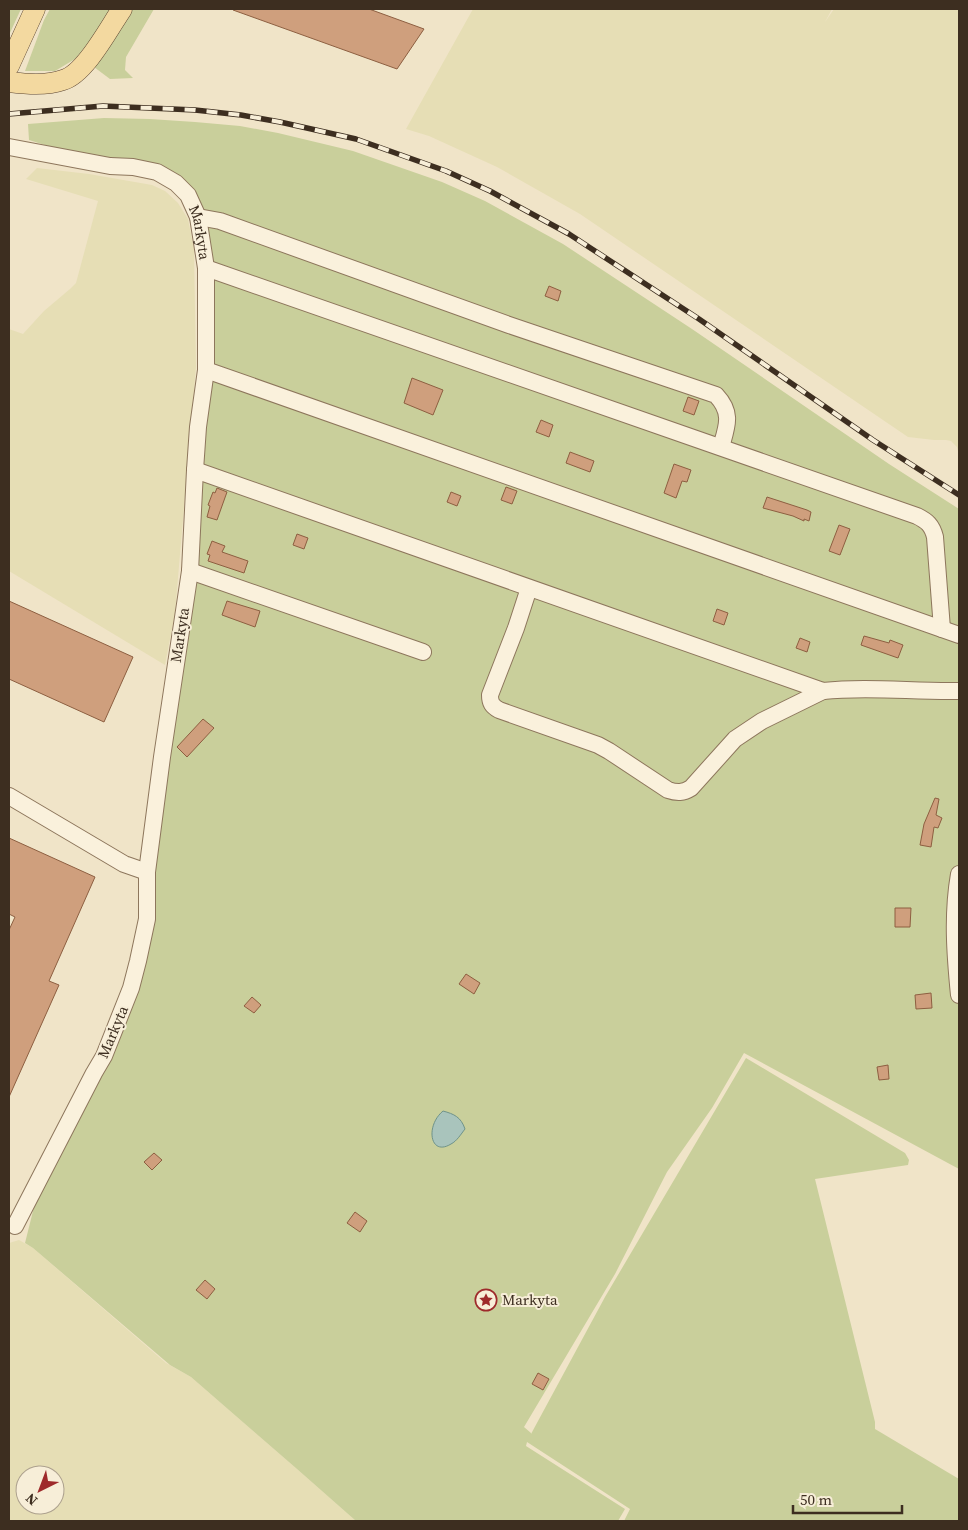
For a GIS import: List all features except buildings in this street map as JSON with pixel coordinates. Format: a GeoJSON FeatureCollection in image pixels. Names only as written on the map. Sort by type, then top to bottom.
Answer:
{"type":"FeatureCollection","features":[{"type":"Feature","properties":{"kind":"main road"},"geometry":{"type":"LineString","coordinates":[[9,66],[35,9]]}},
{"type":"Feature","properties":{"kind":"main road"},"geometry":{"type":"LineString","coordinates":[[9,82],[24,84],[49,83],[64,80],[75,74],[94,51],[122,9]]}},
{"type":"Feature","properties":{"kind":"street","name":"Markyta"},"geometry":{"type":"LineString","coordinates":[[14,148],[110,166],[157,172],[176,183],[188,195],[198,217],[206,268],[206,370],[198,426],[190,571],[147,872],[147,919],[131,988],[104,1056],[15,1226]]}},
{"type":"Feature","properties":{"kind":"street"},"geometry":{"type":"LineString","coordinates":[[198,217],[220,221],[509,325],[704,390],[716,396],[724,403],[728,415],[721,447]]}},
{"type":"Feature","properties":{"kind":"street"},"geometry":{"type":"LineString","coordinates":[[206,268],[928,521],[933,528],[935,537],[942,629]]}},
{"type":"Feature","properties":{"kind":"street"},"geometry":{"type":"LineString","coordinates":[[206,370],[959,635]]}},
{"type":"Feature","properties":{"kind":"street"},"geometry":{"type":"LineString","coordinates":[[195,470],[823,691]]}},
{"type":"Feature","properties":{"kind":"street"},"geometry":{"type":"LineString","coordinates":[[190,571],[424,652]]}},
{"type":"Feature","properties":{"kind":"street"},"geometry":{"type":"LineString","coordinates":[[529,588],[490,695],[490,702],[493,707],[598,745],[668,790],[676,793],[685,792],[691,788],[735,739],[762,721],[823,691],[846,688],[926,692],[959,691]]}},
{"type":"Feature","properties":{"kind":"street"},"geometry":{"type":"LineString","coordinates":[[9,796],[124,864],[147,872]]}},
{"type":"Feature","properties":{"kind":"street"},"geometry":{"type":"LineString","coordinates":[[959,874],[956,891],[954,954],[959,996]]}},
{"type":"Feature","properties":{"kind":"shaded area"},"geometry":{"type":"Polygon","coordinates":[[[473,9],[832,9],[825,22],[834,9],[959,9],[959,456],[957,447],[951,441],[908,437],[580,214],[497,167],[429,136],[406,129],[473,9]]]}},
{"type":"Feature","properties":{"kind":"shaded area"},"geometry":{"type":"Polygon","coordinates":[[[37,168],[89,174],[152,185],[165,191],[178,203],[188,219],[194,249],[196,367],[175,613],[165,665],[9,571],[9,329],[23,334],[44,311],[76,283],[98,201],[26,179],[37,168]]]}},
{"type":"Feature","properties":{"kind":"shaded area"},"geometry":{"type":"Polygon","coordinates":[[[19,1240],[33,1248],[166,1363],[191,1377],[356,1521],[9,1521],[9,1243],[19,1240]]]}},
{"type":"Feature","properties":{"kind":"green space"},"geometry":{"type":"Polygon","coordinates":[[[9,9],[21,9],[9,35],[9,9]]]}},
{"type":"Feature","properties":{"kind":"green space"},"geometry":{"type":"Polygon","coordinates":[[[50,9],[113,9],[95,37],[75,59],[55,71],[25,71],[44,20],[50,9]]]}},
{"type":"Feature","properties":{"kind":"green space"},"geometry":{"type":"Polygon","coordinates":[[[131,9],[154,9],[126,57],[125,70],[133,78],[110,79],[94,67],[131,9]]]}},
{"type":"Feature","properties":{"kind":"green space"},"geometry":{"type":"Polygon","coordinates":[[[104,118],[195,122],[240,126],[278,133],[353,151],[442,182],[485,201],[563,244],[692,329],[889,464],[959,509],[959,1169],[744,1053],[712,1108],[667,1172],[615,1274],[524,1427],[531,1434],[605,1297],[746,1058],[905,1153],[909,1160],[908,1165],[815,1179],[875,1422],[875,1429],[959,1479],[959,1521],[624,1521],[630,1509],[527,1442],[526,1446],[625,1509],[618,1521],[356,1521],[191,1377],[170,1365],[25,1243],[43,1171],[138,961],[206,370],[195,192],[29,140],[28,124],[104,118]]]}},
{"type":"Feature","properties":{"kind":"water"},"geometry":{"type":"Polygon","coordinates":[[[443,1111],[457,1117],[465,1129],[455,1141],[444,1147],[434,1143],[432,1138],[434,1124],[437,1117],[443,1111]]]}},
{"type":"Feature","properties":{"kind":"railway"},"geometry":{"type":"LineString","coordinates":[[9,114],[103,106],[195,110],[241,115],[356,139],[446,171],[490,191],[569,234],[699,319],[873,440],[959,495]]}},
{"type":"Feature","properties":{"kind":"place","name":"Markyta"},"geometry":{"type":"Point","coordinates":[486,1300]}}]}
